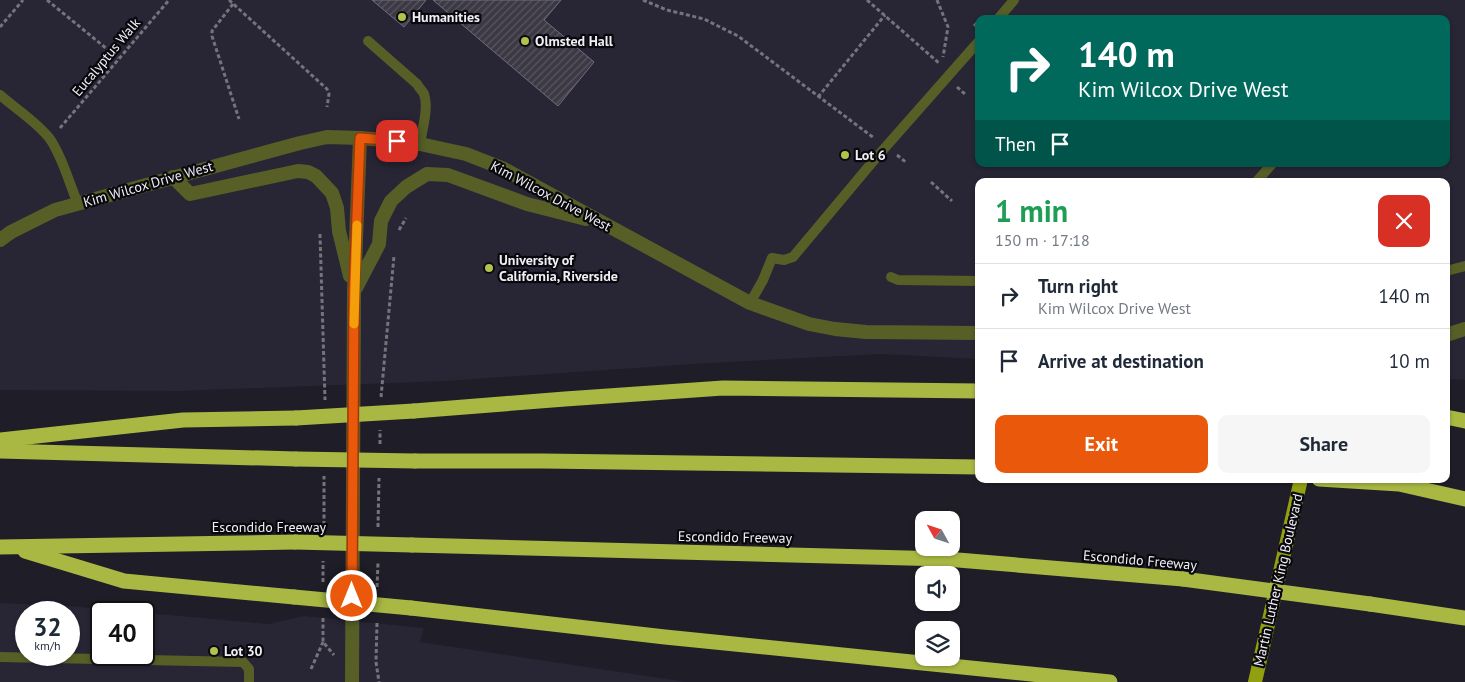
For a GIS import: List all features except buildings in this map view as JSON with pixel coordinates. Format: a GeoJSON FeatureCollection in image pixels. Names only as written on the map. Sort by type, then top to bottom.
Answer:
{"type":"FeatureCollection","features":[{"type":"Feature","properties":{"kind":"highway"},"geometry":{"type":"LineString","coordinates":[[0,440],[183,420],[296,418],[723,388],[975,391]]}},
{"type":"Feature","properties":{"kind":"highway"},"geometry":{"type":"LineString","coordinates":[[1450,418],[1465,421]]}},
{"type":"Feature","properties":{"kind":"highway"},"geometry":{"type":"LineString","coordinates":[[0,451],[415,461],[975,467]]}},
{"type":"Feature","properties":{"kind":"highway"},"geometry":{"type":"LineString","coordinates":[[1384,483],[1400,484],[1465,499]]}},
{"type":"Feature","properties":{"kind":"highway","name":"Escondido Freeway"},"geometry":{"type":"LineString","coordinates":[[6,547],[295,542],[946,559],[1183,579],[1465,618]]}},
{"type":"Feature","properties":{"kind":"highway"},"geometry":{"type":"LineString","coordinates":[[6,547],[124,581],[410,608],[665,638],[1110,682]]}},
{"type":"Feature","properties":{"kind":"main road","name":"Martin Luther King Boulevard"},"geometry":{"type":"LineString","coordinates":[[1255,682],[1300,483]]}},
{"type":"Feature","properties":{"kind":"street","name":"Kim Wilcox Drive West"},"geometry":{"type":"LineString","coordinates":[[0,240],[11,232],[55,210],[300,143],[326,137],[360,138],[420,144],[466,154],[502,168],[750,303],[809,324],[866,332],[975,333]]}},
{"type":"Feature","properties":{"kind":"street"},"geometry":{"type":"LineString","coordinates":[[352,682],[354,291],[360,138]]}},
{"type":"Feature","properties":{"kind":"street"},"geometry":{"type":"LineString","coordinates":[[173,177],[190,194],[298,171],[308,172],[316,176],[332,193],[337,208],[339,231],[354,291]]}},
{"type":"Feature","properties":{"kind":"street"},"geometry":{"type":"LineString","coordinates":[[354,291],[379,244],[381,221],[391,201],[406,187],[427,174],[448,175],[527,204],[607,225]]}},
{"type":"Feature","properties":{"kind":"street"},"geometry":{"type":"LineString","coordinates":[[1450,334],[1465,329]]}},
{"type":"Feature","properties":{"kind":"lane"},"geometry":{"type":"LineString","coordinates":[[1001,15],[1014,0]]}},
{"type":"Feature","properties":{"kind":"lane"},"geometry":{"type":"LineString","coordinates":[[368,41],[417,84],[423,92],[425,112],[420,144]]}},
{"type":"Feature","properties":{"kind":"lane"},"geometry":{"type":"LineString","coordinates":[[750,303],[763,280],[772,258],[784,260],[792,257],[975,46]]}},
{"type":"Feature","properties":{"kind":"lane"},"geometry":{"type":"LineString","coordinates":[[0,95],[42,130],[50,140],[78,204]]}},
{"type":"Feature","properties":{"kind":"lane"},"geometry":{"type":"LineString","coordinates":[[1260,178],[1269,167]]}},
{"type":"Feature","properties":{"kind":"lane"},"geometry":{"type":"LineString","coordinates":[[1450,270],[1465,266]]}},
{"type":"Feature","properties":{"kind":"lane"},"geometry":{"type":"LineString","coordinates":[[891,277],[898,280],[975,281]]}},
{"type":"Feature","properties":{"kind":"lane"},"geometry":{"type":"LineString","coordinates":[[0,657],[243,662],[249,669],[249,682]]}},
{"type":"Feature","properties":{"kind":"path"},"geometry":{"type":"LineString","coordinates":[[0,27],[23,0]]}},
{"type":"Feature","properties":{"kind":"path"},"geometry":{"type":"LineString","coordinates":[[47,0],[118,58]]}},
{"type":"Feature","properties":{"kind":"path","name":"Eucalyptus Walk"},"geometry":{"type":"LineString","coordinates":[[60,128],[169,0]]}},
{"type":"Feature","properties":{"kind":"path"},"geometry":{"type":"LineString","coordinates":[[229,0],[327,89],[329,94],[326,107]]}},
{"type":"Feature","properties":{"kind":"path"},"geometry":{"type":"LineString","coordinates":[[643,0],[667,10],[704,19],[738,36],[907,163]]}},
{"type":"Feature","properties":{"kind":"path"},"geometry":{"type":"LineString","coordinates":[[867,0],[941,65],[948,27],[938,0]]}},
{"type":"Feature","properties":{"kind":"path"},"geometry":{"type":"LineString","coordinates":[[234,4],[212,30],[212,36],[240,119]]}},
{"type":"Feature","properties":{"kind":"path"},"geometry":{"type":"LineString","coordinates":[[818,97],[885,16]]}},
{"type":"Feature","properties":{"kind":"path"},"geometry":{"type":"LineString","coordinates":[[931,182],[952,200]]}},
{"type":"Feature","properties":{"kind":"path"},"geometry":{"type":"LineString","coordinates":[[311,669],[322,642]]}},
{"type":"Feature","properties":{"kind":"shaded area","name":"University of California, Riverside"},"geometry":{"type":"Polygon","coordinates":[[[0,0],[1465,0],[1465,380],[1450,379],[1450,178],[975,178],[975,359],[881,354],[693,364],[446,381],[179,391],[0,390],[0,0]]]}},
{"type":"Feature","properties":{"kind":"shaded area"},"geometry":{"type":"Polygon","coordinates":[[[0,603],[15,604],[15,666],[80,666],[80,607],[90,608],[90,666],[155,666],[155,614],[269,624],[303,616],[424,628],[420,642],[687,682],[0,682],[0,603]]]}},
{"type":"Feature","properties":{"kind":"slow traffic"},"geometry":{"type":"LineString","coordinates":[[354,324],[357,225]]}},
{"type":"Feature","properties":{"kind":"place","name":"Humanities"},"geometry":{"type":"Point","coordinates":[402,17]}},
{"type":"Feature","properties":{"kind":"place","name":"Olmsted Hall"},"geometry":{"type":"Point","coordinates":[525,41]}},
{"type":"Feature","properties":{"kind":"place","name":"Lot 6"},"geometry":{"type":"Point","coordinates":[845,155]}},
{"type":"Feature","properties":{"kind":"place","name":"University of California, Riverside"},"geometry":{"type":"Point","coordinates":[489,268]}},
{"type":"Feature","properties":{"kind":"place","name":"Lot 30"},"geometry":{"type":"Point","coordinates":[214,651]}},
{"type":"Feature","properties":{"kind":"route"},"geometry":{"type":"LineString","coordinates":[[352,596],[354,291],[360,138],[397,141]]}}]}
